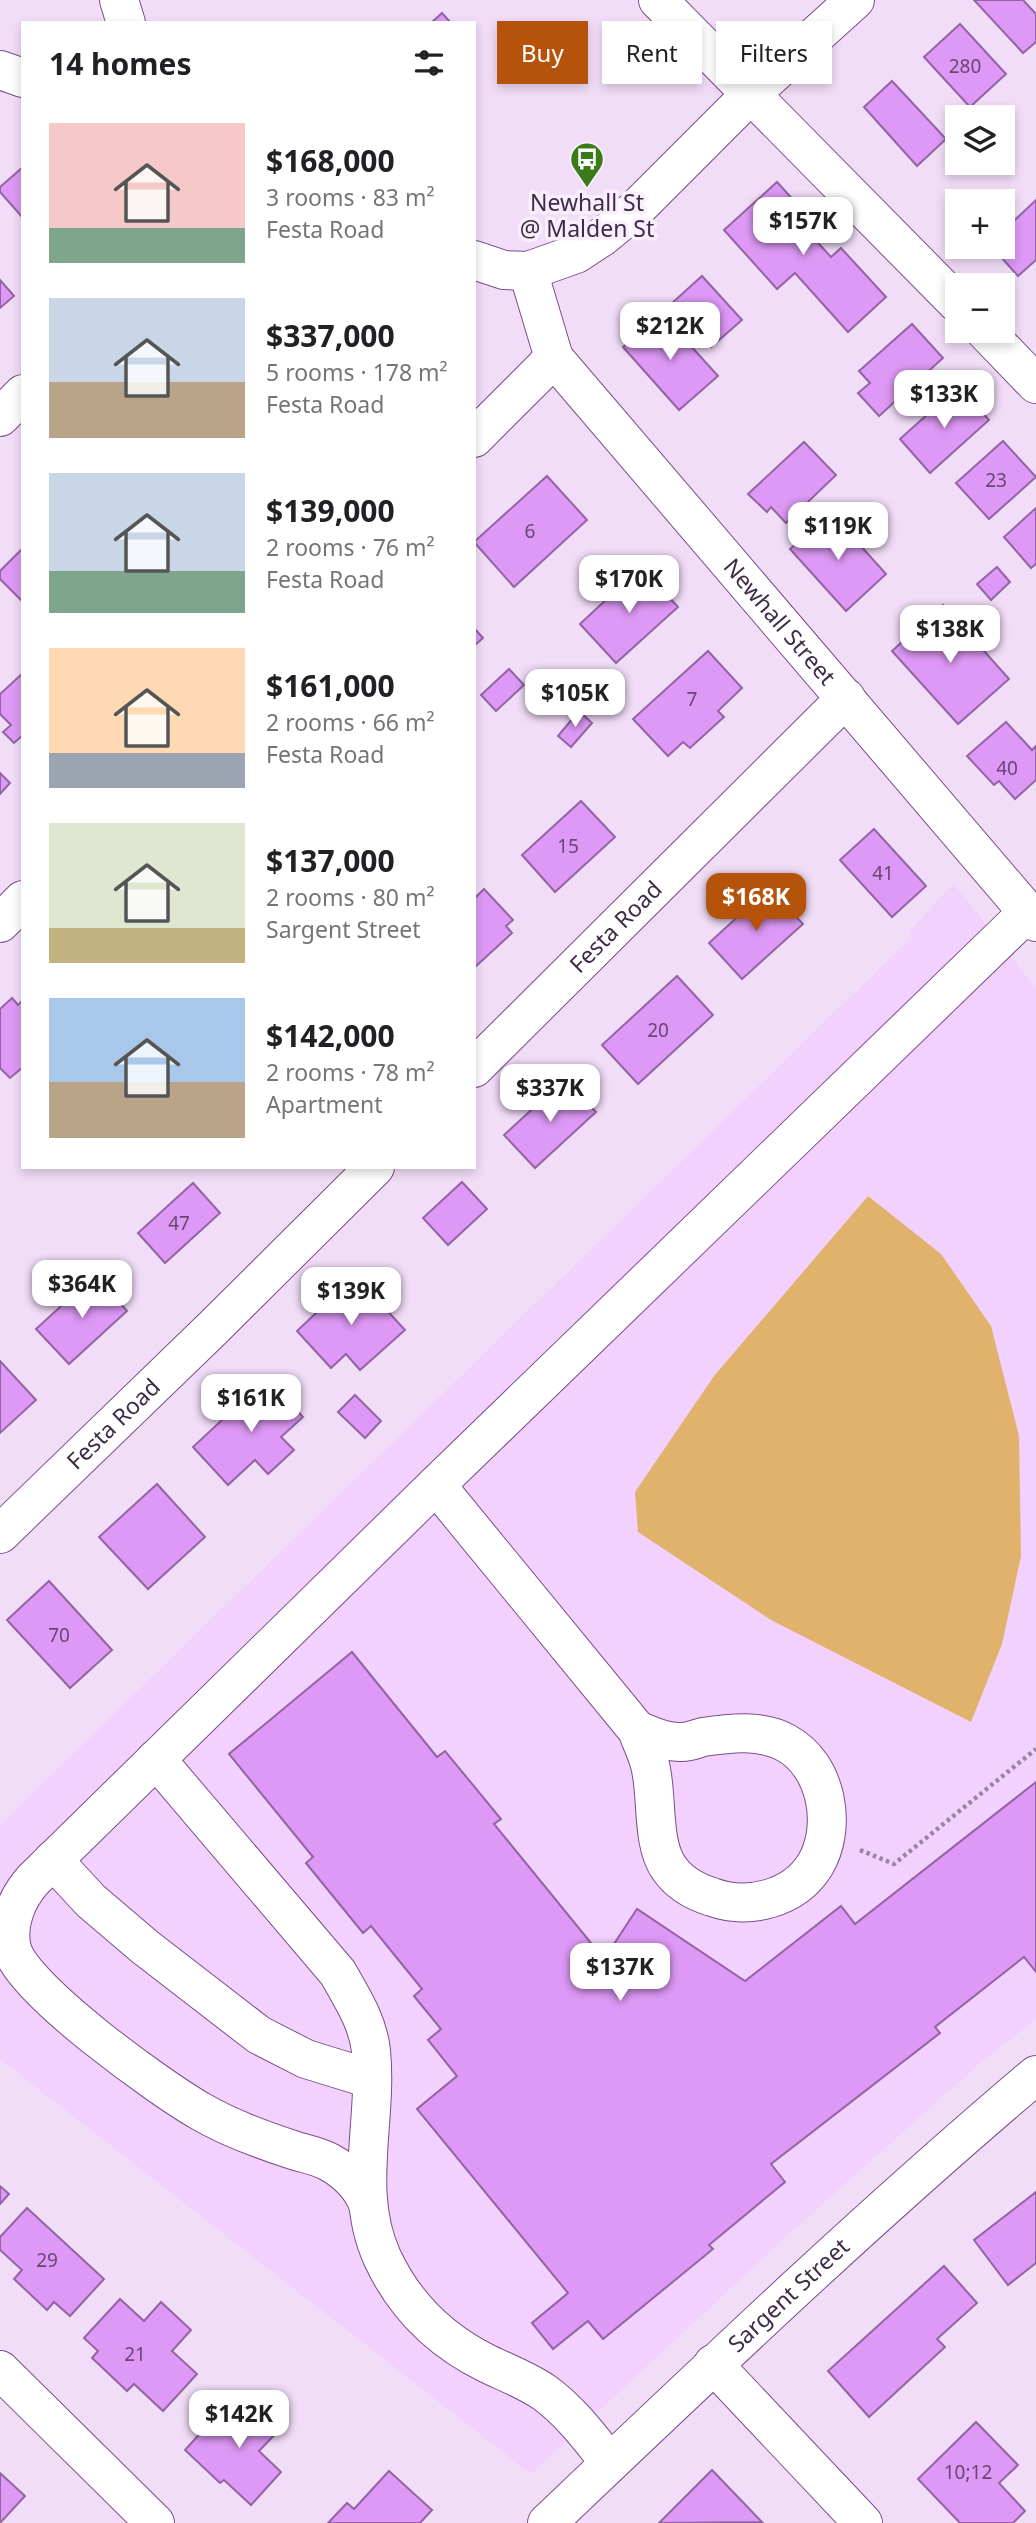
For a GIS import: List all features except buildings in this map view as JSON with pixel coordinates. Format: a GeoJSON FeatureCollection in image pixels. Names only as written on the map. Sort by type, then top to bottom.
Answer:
{"type":"FeatureCollection","features":[{"type":"Feature","properties":{"kind":"street"},"geometry":{"type":"LineString","coordinates":[[119,0],[126,21]]}},
{"type":"Feature","properties":{"kind":"street"},"geometry":{"type":"LineString","coordinates":[[658,0],[945,291]]}},
{"type":"Feature","properties":{"kind":"street"},"geometry":{"type":"LineString","coordinates":[[476,261],[504,270],[528,271],[576,254],[602,237],[635,210],[751,94],[855,0]]}},
{"type":"Feature","properties":{"kind":"street"},"geometry":{"type":"LineString","coordinates":[[0,70],[21,77]]}},
{"type":"Feature","properties":{"kind":"street","name":"Newhall Street"},"geometry":{"type":"LineString","coordinates":[[528,271],[554,358],[1032,917]]}},
{"type":"Feature","properties":{"kind":"street"},"geometry":{"type":"LineString","coordinates":[[997,343],[1036,384]]}},
{"type":"Feature","properties":{"kind":"street"},"geometry":{"type":"LineString","coordinates":[[476,436],[554,358]]}},
{"type":"Feature","properties":{"kind":"street"},"geometry":{"type":"LineString","coordinates":[[0,417],[21,396]]}},
{"type":"Feature","properties":{"kind":"street","name":"Festa Road"},"geometry":{"type":"LineString","coordinates":[[476,1066],[846,698]]}},
{"type":"Feature","properties":{"kind":"street"},"geometry":{"type":"LineString","coordinates":[[0,923],[21,902]]}},
{"type":"Feature","properties":{"kind":"street"},"geometry":{"type":"LineString","coordinates":[[368,2204],[362,2190],[349,2176],[328,2161],[243,2132],[201,2112],[111,2048],[40,1990],[24,1971],[12,1948],[15,1905],[22,1892],[53,1860],[436,1485],[1032,917]]}},
{"type":"Feature","properties":{"kind":"street","name":"Festa Road"},"geometry":{"type":"LineString","coordinates":[[0,1534],[373,1169]]}},
{"type":"Feature","properties":{"kind":"street"},"geometry":{"type":"LineString","coordinates":[[436,1485],[636,1730],[650,1764],[655,1797],[656,1833],[668,1868],[693,1891],[722,1901],[749,1903],[773,1898],[795,1886],[815,1865],[826,1837],[825,1797],[817,1775],[802,1755],[786,1743],[763,1734],[747,1733],[685,1742],[666,1741],[636,1730]]}},
{"type":"Feature","properties":{"kind":"street"},"geometry":{"type":"LineString","coordinates":[[156,1759],[338,1973],[361,2013],[371,2050],[366,2162],[372,2228],[382,2257],[417,2314],[454,2344],[543,2392],[569,2412],[610,2463]]}},
{"type":"Feature","properties":{"kind":"street"},"geometry":{"type":"LineString","coordinates":[[53,1860],[91,1901],[145,1947],[259,2035],[306,2059],[371,2079]]}},
{"type":"Feature","properties":{"kind":"street","name":"Sargent Street"},"geometry":{"type":"LineString","coordinates":[[547,2523],[713,2364],[861,2228],[1036,2075]]}},
{"type":"Feature","properties":{"kind":"street"},"geometry":{"type":"LineString","coordinates":[[713,2364],[863,2523]]}},
{"type":"Feature","properties":{"kind":"street"},"geometry":{"type":"LineString","coordinates":[[0,2370],[155,2523]]}},
{"type":"Feature","properties":{"kind":"path"},"geometry":{"type":"LineString","coordinates":[[826,1837],[894,1864],[1036,1749]]}},
{"type":"Feature","properties":{"kind":"shaded area"},"geometry":{"type":"Polygon","coordinates":[[[954,884],[1036,988],[1036,2019],[980,2063],[790,2233],[531,2474],[0,2059],[0,1825],[912,937],[909,931],[954,884]]]}},
{"type":"Feature","properties":{"kind":"shaded area"},"geometry":{"type":"Polygon","coordinates":[[[868,1196],[941,1254],[991,1326],[1019,1436],[1021,1556],[1002,1644],[971,1722],[771,1620],[638,1532],[635,1492],[714,1376],[868,1196]]]}},
{"type":"Feature","properties":{"kind":"place","name":"Newhall St @ Malden St"},"geometry":{"type":"Point","coordinates":[587,189]}}]}
